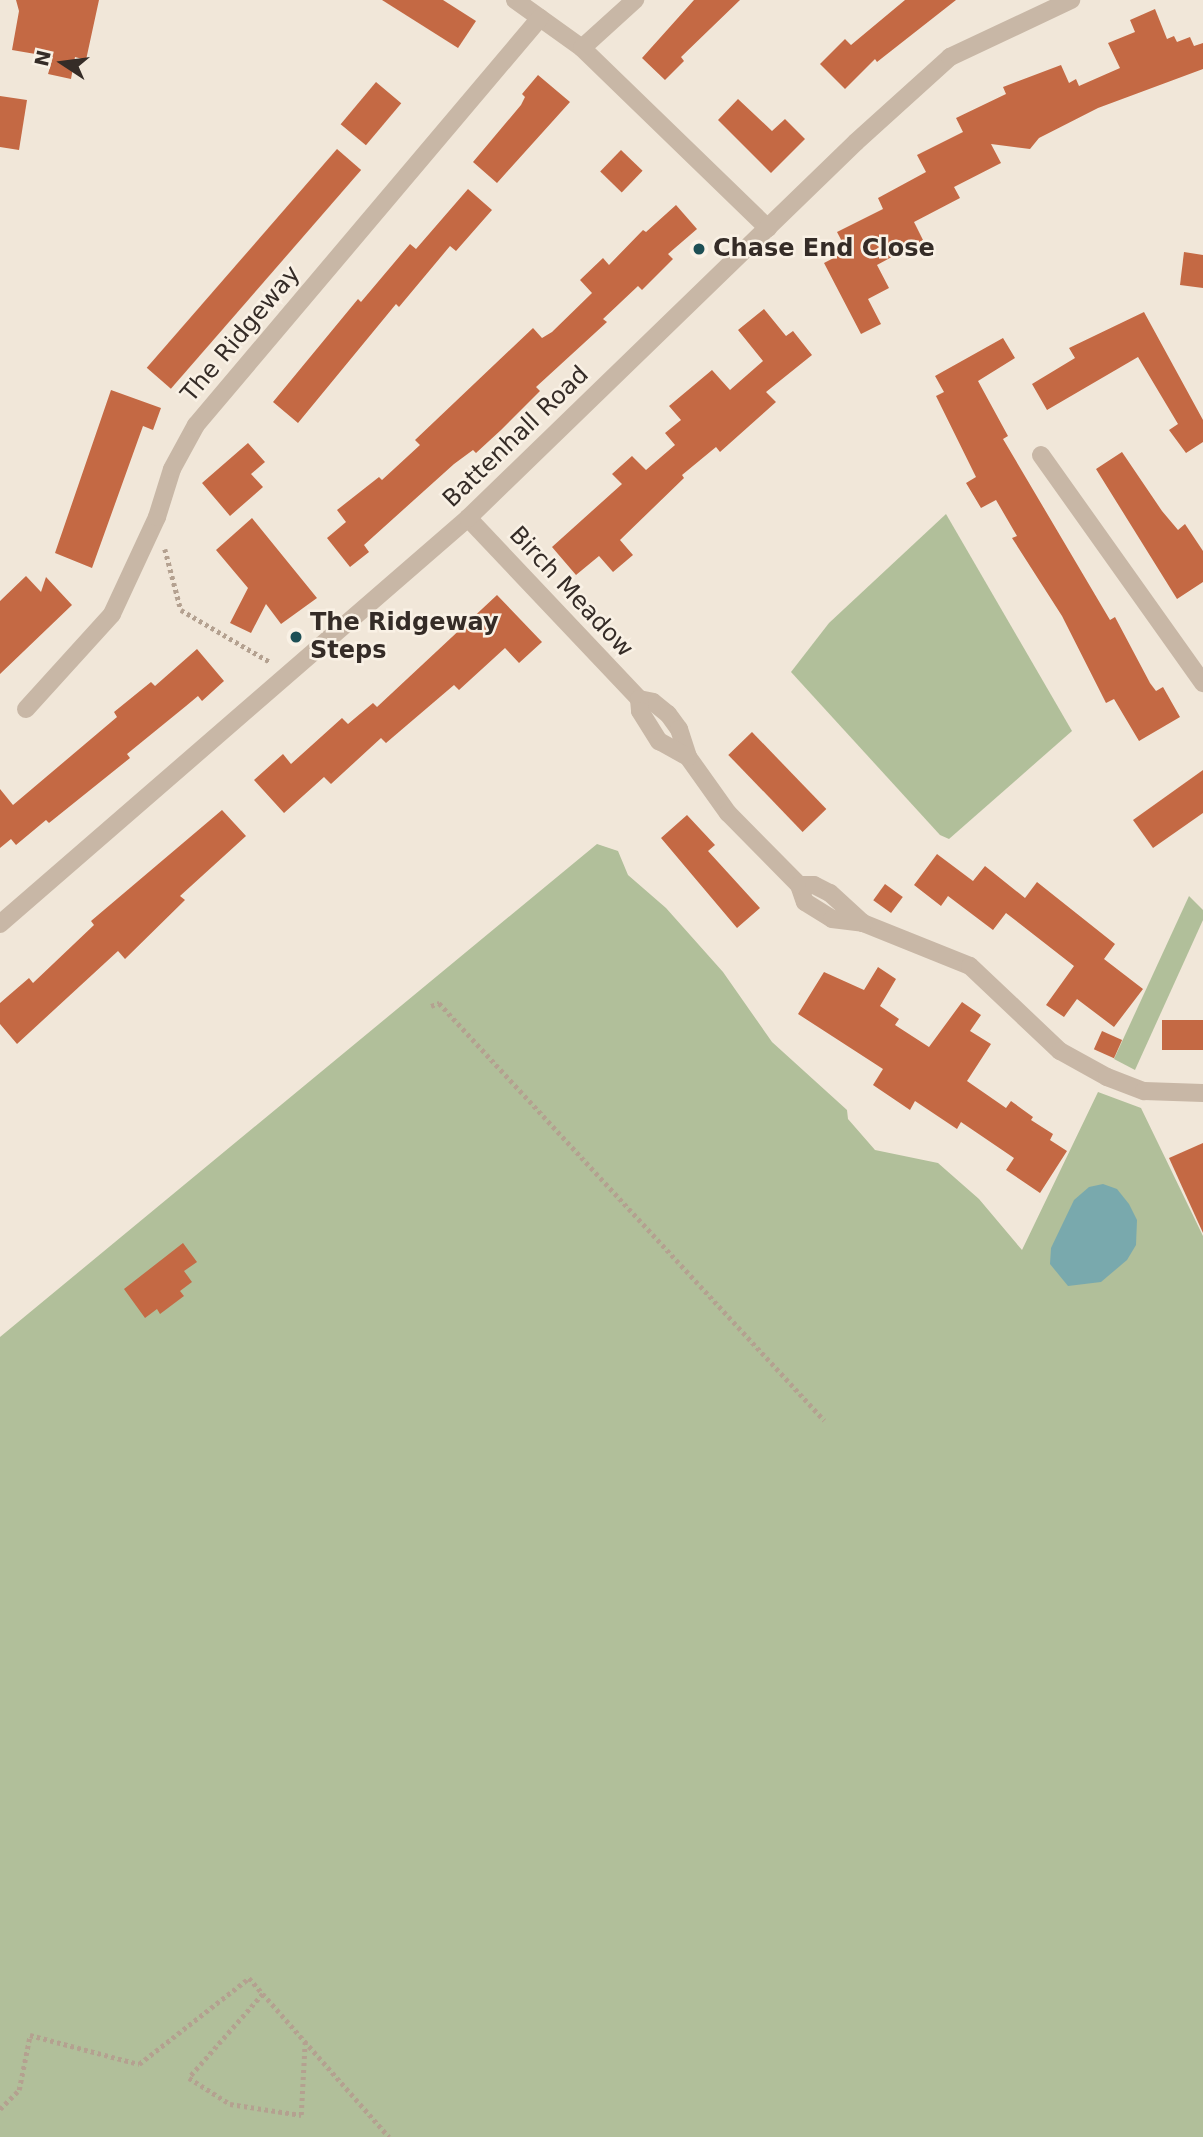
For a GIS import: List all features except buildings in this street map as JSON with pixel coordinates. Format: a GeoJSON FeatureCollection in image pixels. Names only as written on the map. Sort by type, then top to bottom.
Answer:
{"type":"FeatureCollection","features":[{"type":"Feature","properties":{"kind":"street"},"geometry":{"type":"LineString","coordinates":[[515,0],[582,48],[768,228]]}},
{"type":"Feature","properties":{"kind":"street"},"geometry":{"type":"LineString","coordinates":[[582,48],[635,0]]}},
{"type":"Feature","properties":{"kind":"street","name":"Battenhall Road"},"geometry":{"type":"LineString","coordinates":[[0,924],[287,678],[468,518],[768,228],[950,57],[1071,0]]}},
{"type":"Feature","properties":{"kind":"street","name":"The Ridgeway"},"geometry":{"type":"LineString","coordinates":[[26,709],[112,614],[157,517],[173,469],[196,425],[540,18]]}},
{"type":"Feature","properties":{"kind":"street"},"geometry":{"type":"LineString","coordinates":[[1041,456],[1203,683]]}},
{"type":"Feature","properties":{"kind":"street","name":"Birch Meadow"},"geometry":{"type":"LineString","coordinates":[[468,518],[639,699],[653,702],[668,714],[679,729],[688,757],[728,813],[799,886],[814,885],[830,892],[863,923],[970,966],[1060,1051],[1107,1077],[1144,1091],[1203,1093]]}},
{"type":"Feature","properties":{"kind":"path"},"geometry":{"type":"LineString","coordinates":[[157,517],[181,610],[272,663],[287,678]]}},
{"type":"Feature","properties":{"kind":"path"},"geometry":{"type":"LineString","coordinates":[[431,1006],[439,1003],[824,1420]]}},
{"type":"Feature","properties":{"kind":"path"},"geometry":{"type":"LineString","coordinates":[[0,2109],[19,2090],[30,2035],[138,2064],[249,1978],[389,2137]]}},
{"type":"Feature","properties":{"kind":"path"},"geometry":{"type":"LineString","coordinates":[[263,1994],[189,2078],[230,2104],[301,2115],[305,2042]]}},
{"type":"Feature","properties":{"kind":"green space"},"geometry":{"type":"Polygon","coordinates":[[[946,514],[1072,731],[949,839],[940,835],[791,672],[829,623],[946,514]]]}},
{"type":"Feature","properties":{"kind":"green space"},"geometry":{"type":"Polygon","coordinates":[[[597,844],[618,851],[628,875],[666,908],[723,972],[772,1042],[847,1110],[848,1119],[875,1150],[938,1163],[979,1199],[1022,1250],[1098,1092],[1141,1108],[1203,1236],[1203,2137],[0,2137],[0,1337],[597,844]]]}},
{"type":"Feature","properties":{"kind":"green space"},"geometry":{"type":"Polygon","coordinates":[[[1189,896],[1203,910],[1203,920],[1135,1070],[1114,1059],[1189,896]]]}},
{"type":"Feature","properties":{"kind":"water"},"geometry":{"type":"Polygon","coordinates":[[[1103,1184],[1117,1189],[1129,1204],[1137,1220],[1136,1245],[1127,1260],[1101,1282],[1068,1286],[1050,1264],[1051,1248],[1074,1200],[1089,1187],[1103,1184]]]}},
{"type":"Feature","properties":{"kind":"place","name":"Chase End Close"},"geometry":{"type":"Point","coordinates":[699,249]}},
{"type":"Feature","properties":{"kind":"place","name":"The Ridgeway Steps"},"geometry":{"type":"Point","coordinates":[296,637]}}]}
